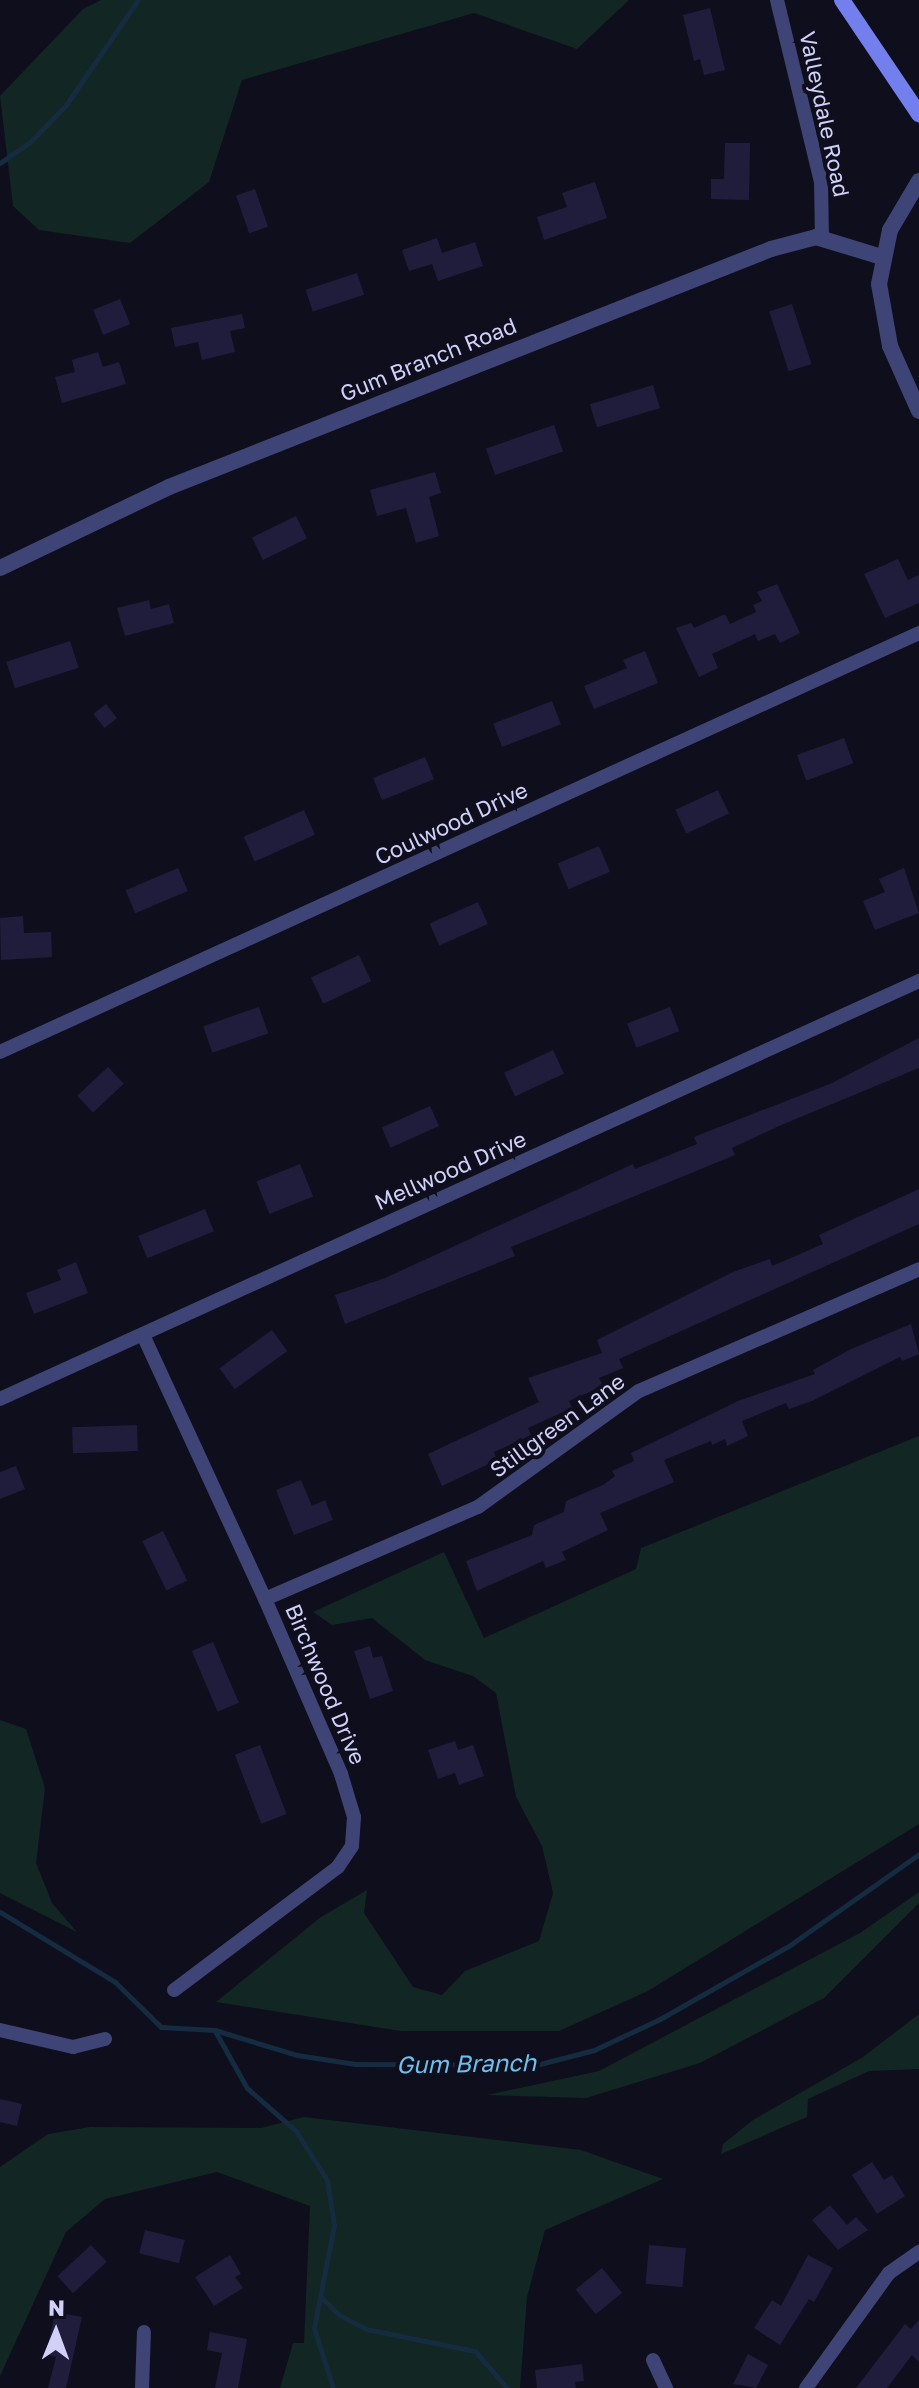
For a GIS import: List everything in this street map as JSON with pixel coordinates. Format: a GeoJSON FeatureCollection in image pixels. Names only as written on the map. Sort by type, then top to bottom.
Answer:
{"type":"FeatureCollection","features":[{"type":"Feature","properties":{"kind":"main road"},"geometry":{"type":"LineString","coordinates":[[842,0],[919,114]]}},
{"type":"Feature","properties":{"kind":"street","name":"Valleydale Road"},"geometry":{"type":"LineString","coordinates":[[777,0],[821,182],[822,238]]}},
{"type":"Feature","properties":{"kind":"street"},"geometry":{"type":"LineString","coordinates":[[919,181],[895,219],[882,257],[883,323],[919,411]]}},
{"type":"Feature","properties":{"kind":"street","name":"Gum Branch Road"},"geometry":{"type":"LineString","coordinates":[[0,568],[103,515],[771,249],[822,238],[882,257]]}},
{"type":"Feature","properties":{"kind":"street","name":"Coulwood Drive"},"geometry":{"type":"LineString","coordinates":[[0,1052],[919,633]]}},
{"type":"Feature","properties":{"kind":"street","name":"Mellwood Drive"},"geometry":{"type":"LineString","coordinates":[[0,1399],[919,981]]}},
{"type":"Feature","properties":{"kind":"street","name":"Stillgreen Lane"},"geometry":{"type":"LineString","coordinates":[[265,1599],[478,1507],[639,1391],[919,1269]]}},
{"type":"Feature","properties":{"kind":"street","name":"Birchwood Drive"},"geometry":{"type":"LineString","coordinates":[[143,1335],[265,1599],[351,1800],[352,1846],[338,1867],[307,1894],[174,1990]]}},
{"type":"Feature","properties":{"kind":"street"},"geometry":{"type":"LineString","coordinates":[[0,2030],[73,2047],[105,2039]]}},
{"type":"Feature","properties":{"kind":"street"},"geometry":{"type":"LineString","coordinates":[[806,2388],[889,2273],[919,2252]]}},
{"type":"Feature","properties":{"kind":"street"},"geometry":{"type":"LineString","coordinates":[[142,2388],[144,2332]]}},
{"type":"Feature","properties":{"kind":"street"},"geometry":{"type":"LineString","coordinates":[[653,2360],[666,2388]]}},
{"type":"Feature","properties":{"kind":"green space"},"geometry":{"type":"Polygon","coordinates":[[[101,0],[629,0],[577,49],[474,13],[242,80],[209,182],[130,243],[39,230],[13,206],[0,96],[83,9],[101,0]]]}},
{"type":"Feature","properties":{"kind":"green space"},"geometry":{"type":"Polygon","coordinates":[[[919,1436],[919,1824],[648,1991],[559,2031],[401,2031],[216,2002],[321,1917],[367,1890],[364,1913],[413,1987],[442,1995],[465,1971],[539,1941],[553,1893],[542,1846],[516,1797],[496,1693],[473,1676],[425,1660],[372,1618],[332,1625],[313,1612],[444,1552],[484,1638],[636,1569],[641,1548],[919,1436]]]}},
{"type":"Feature","properties":{"kind":"green space"},"geometry":{"type":"Polygon","coordinates":[[[0,1720],[26,1729],[45,1788],[36,1863],[52,1903],[77,1932],[0,1893],[0,1720]]]}},
{"type":"Feature","properties":{"kind":"green space"},"geometry":{"type":"Polygon","coordinates":[[[919,1892],[919,1903],[824,1998],[700,2063],[586,2098],[487,2095],[599,2071],[860,1933],[919,1892]]]}},
{"type":"Feature","properties":{"kind":"green space"},"geometry":{"type":"Polygon","coordinates":[[[919,2014],[919,2069],[869,2071],[808,2099],[807,2117],[721,2154],[723,2144],[753,2120],[863,2057],[919,2014]]]}},
{"type":"Feature","properties":{"kind":"green space"},"geometry":{"type":"Polygon","coordinates":[[[304,2117],[581,2150],[663,2179],[545,2230],[527,2297],[520,2388],[280,2388],[293,2343],[304,2343],[310,2206],[217,2172],[105,2199],[66,2232],[0,2376],[0,2167],[48,2134],[90,2127],[261,2128],[304,2117]]]}},
{"type":"Feature","properties":{"kind":"building"},"geometry":{"type":"Polygon","coordinates":[[[710,8],[725,70],[704,75],[700,59],[694,61],[683,15],[710,8]]]}},
{"type":"Feature","properties":{"kind":"building"},"geometry":{"type":"Polygon","coordinates":[[[725,143],[750,143],[749,200],[711,199],[711,179],[724,179],[725,143]]]}},
{"type":"Feature","properties":{"kind":"building"},"geometry":{"type":"Polygon","coordinates":[[[595,182],[607,218],[544,240],[537,217],[567,207],[562,193],[595,182]]]}},
{"type":"Feature","properties":{"kind":"building"},"geometry":{"type":"Polygon","coordinates":[[[255,189],[268,227],[249,233],[236,196],[255,189]]]}},
{"type":"Feature","properties":{"kind":"building"},"geometry":{"type":"Polygon","coordinates":[[[437,238],[442,253],[475,242],[483,266],[438,281],[432,264],[409,271],[402,250],[437,238]]]}},
{"type":"Feature","properties":{"kind":"building"},"geometry":{"type":"Polygon","coordinates":[[[357,273],[364,295],[313,312],[306,290],[357,273]]]}},
{"type":"Feature","properties":{"kind":"building"},"geometry":{"type":"Polygon","coordinates":[[[120,299],[130,324],[103,335],[93,310],[120,299]]]}},
{"type":"Feature","properties":{"kind":"building"},"geometry":{"type":"Polygon","coordinates":[[[792,304],[811,364],[789,371],[769,311],[792,304]]]}},
{"type":"Feature","properties":{"kind":"building"},"geometry":{"type":"Polygon","coordinates":[[[242,314],[245,328],[230,331],[235,352],[202,360],[198,342],[175,347],[171,328],[242,314]]]}},
{"type":"Feature","properties":{"kind":"building"},"geometry":{"type":"Polygon","coordinates":[[[98,352],[103,367],[119,362],[126,384],[62,403],[55,377],[75,372],[72,360],[98,352]]]}},
{"type":"Feature","properties":{"kind":"building"},"geometry":{"type":"Polygon","coordinates":[[[653,385],[660,408],[597,427],[590,404],[653,385]]]}},
{"type":"Feature","properties":{"kind":"building"},"geometry":{"type":"Polygon","coordinates":[[[554,425],[563,451],[495,475],[486,448],[554,425]]]}},
{"type":"Feature","properties":{"kind":"building"},"geometry":{"type":"Polygon","coordinates":[[[435,472],[441,493],[429,497],[439,536],[416,543],[406,508],[377,516],[370,490],[435,472]]]}},
{"type":"Feature","properties":{"kind":"building"},"geometry":{"type":"Polygon","coordinates":[[[296,516],[307,538],[263,560],[252,537],[296,516]]]}},
{"type":"Feature","properties":{"kind":"building"},"geometry":{"type":"Polygon","coordinates":[[[898,559],[908,580],[919,575],[919,603],[885,618],[864,574],[898,559]]]}},
{"type":"Feature","properties":{"kind":"building"},"geometry":{"type":"Polygon","coordinates":[[[777,584],[800,633],[780,643],[775,634],[758,641],[755,634],[712,654],[718,668],[699,677],[676,628],[691,623],[694,628],[725,614],[730,624],[756,612],[753,605],[762,601],[757,592],[777,584]]]}},
{"type":"Feature","properties":{"kind":"building"},"geometry":{"type":"Polygon","coordinates":[[[149,600],[151,609],[169,604],[174,623],[125,636],[117,608],[149,600]]]}},
{"type":"Feature","properties":{"kind":"building"},"geometry":{"type":"Polygon","coordinates":[[[70,641],[79,668],[15,688],[6,662],[70,641]]]}},
{"type":"Feature","properties":{"kind":"building"},"geometry":{"type":"Polygon","coordinates":[[[645,651],[658,683],[594,709],[584,686],[627,668],[623,660],[645,651]]]}},
{"type":"Feature","properties":{"kind":"building"},"geometry":{"type":"Polygon","coordinates":[[[552,701],[561,724],[502,747],[493,724],[552,701]]]}},
{"type":"Feature","properties":{"kind":"building"},"geometry":{"type":"Polygon","coordinates":[[[106,704],[117,718],[104,728],[93,714],[106,704]]]}},
{"type":"Feature","properties":{"kind":"building"},"geometry":{"type":"Polygon","coordinates":[[[844,738],[853,763],[806,780],[797,755],[844,738]]]}},
{"type":"Feature","properties":{"kind":"building"},"geometry":{"type":"Polygon","coordinates":[[[425,757],[434,779],[382,800],[373,778],[425,757]]]}},
{"type":"Feature","properties":{"kind":"building"},"geometry":{"type":"Polygon","coordinates":[[[718,790],[729,814],[686,833],[675,810],[718,790]]]}},
{"type":"Feature","properties":{"kind":"building"},"geometry":{"type":"Polygon","coordinates":[[[304,810],[315,835],[255,862],[244,837],[304,810]]]}},
{"type":"Feature","properties":{"kind":"building"},"geometry":{"type":"Polygon","coordinates":[[[599,846],[610,872],[569,889],[558,864],[599,846]]]}},
{"type":"Feature","properties":{"kind":"building"},"geometry":{"type":"Polygon","coordinates":[[[178,868],[188,891],[135,913],[126,890],[178,868]]]}},
{"type":"Feature","properties":{"kind":"building"},"geometry":{"type":"Polygon","coordinates":[[[904,868],[919,913],[875,930],[863,901],[885,892],[879,879],[904,868]]]}},
{"type":"Feature","properties":{"kind":"building"},"geometry":{"type":"Polygon","coordinates":[[[478,902],[488,924],[439,945],[430,924],[478,902]]]}},
{"type":"Feature","properties":{"kind":"building"},"geometry":{"type":"Polygon","coordinates":[[[23,916],[24,933],[51,932],[52,957],[1,960],[0,918],[23,916]]]}},
{"type":"Feature","properties":{"kind":"building"},"geometry":{"type":"Polygon","coordinates":[[[359,955],[371,981],[323,1004],[311,977],[359,955]]]}},
{"type":"Feature","properties":{"kind":"building"},"geometry":{"type":"Polygon","coordinates":[[[259,1007],[268,1033],[212,1053],[203,1026],[259,1007]]]}},
{"type":"Feature","properties":{"kind":"building"},"geometry":{"type":"Polygon","coordinates":[[[670,1007],[679,1031],[636,1048],[627,1023],[670,1007]]]}},
{"type":"Feature","properties":{"kind":"building"},"geometry":{"type":"Polygon","coordinates":[[[919,1038],[919,1068],[732,1148],[735,1155],[511,1247],[515,1256],[345,1324],[335,1295],[385,1278],[633,1164],[635,1169],[697,1144],[694,1137],[832,1083],[919,1038]]]}},
{"type":"Feature","properties":{"kind":"building"},"geometry":{"type":"Polygon","coordinates":[[[553,1050],[564,1074],[515,1096],[504,1073],[553,1050]]]}},
{"type":"Feature","properties":{"kind":"building"},"geometry":{"type":"Polygon","coordinates":[[[108,1067],[124,1084],[93,1112],[77,1096],[108,1067]]]}},
{"type":"Feature","properties":{"kind":"building"},"geometry":{"type":"Polygon","coordinates":[[[430,1106],[439,1126],[391,1148],[382,1128],[430,1106]]]}},
{"type":"Feature","properties":{"kind":"building"},"geometry":{"type":"Polygon","coordinates":[[[300,1164],[313,1196],[270,1214],[256,1182],[300,1164]]]}},
{"type":"Feature","properties":{"kind":"building"},"geometry":{"type":"Polygon","coordinates":[[[919,1189],[919,1224],[619,1359],[623,1368],[599,1378],[603,1386],[569,1401],[572,1408],[528,1428],[531,1435],[494,1452],[497,1460],[442,1486],[428,1454],[539,1402],[528,1378],[602,1353],[597,1340],[733,1272],[770,1259],[772,1266],[823,1244],[819,1235],[919,1189]]]}},
{"type":"Feature","properties":{"kind":"building"},"geometry":{"type":"Polygon","coordinates":[[[205,1209],[214,1231],[147,1258],[138,1236],[205,1209]]]}},
{"type":"Feature","properties":{"kind":"building"},"geometry":{"type":"Polygon","coordinates":[[[76,1262],[88,1293],[34,1314],[26,1293],[61,1280],[57,1270],[76,1262]]]}},
{"type":"Feature","properties":{"kind":"building"},"geometry":{"type":"Polygon","coordinates":[[[911,1324],[919,1354],[902,1361],[900,1357],[812,1401],[789,1409],[786,1403],[742,1421],[748,1436],[727,1446],[725,1439],[712,1445],[711,1441],[664,1460],[674,1482],[600,1513],[608,1530],[562,1552],[566,1560],[546,1568],[543,1561],[477,1591],[466,1561],[532,1535],[534,1525],[564,1512],[566,1501],[603,1485],[615,1476],[612,1471],[634,1461],[631,1453],[738,1401],[815,1374],[813,1370],[851,1349],[911,1324]]]}},
{"type":"Feature","properties":{"kind":"building"},"geometry":{"type":"Polygon","coordinates":[[[272,1330],[287,1351],[235,1389],[219,1368],[272,1330]]]}},
{"type":"Feature","properties":{"kind":"building"},"geometry":{"type":"Polygon","coordinates":[[[137,1425],[138,1451],[73,1453],[72,1427],[137,1425]]]}},
{"type":"Feature","properties":{"kind":"building"},"geometry":{"type":"Polygon","coordinates":[[[16,1466],[25,1489],[0,1499],[0,1472],[16,1466]]]}},
{"type":"Feature","properties":{"kind":"building"},"geometry":{"type":"Polygon","coordinates":[[[301,1480],[312,1506],[325,1500],[333,1520],[294,1535],[276,1490],[301,1480]]]}},
{"type":"Feature","properties":{"kind":"building"},"geometry":{"type":"Polygon","coordinates":[[[163,1531],[187,1580],[166,1591],[142,1541],[163,1531]]]}},
{"type":"Feature","properties":{"kind":"building"},"geometry":{"type":"Polygon","coordinates":[[[213,1642],[239,1703],[218,1712],[192,1651],[213,1642]]]}},
{"type":"Feature","properties":{"kind":"building"},"geometry":{"type":"Polygon","coordinates":[[[370,1646],[373,1658],[382,1656],[393,1691],[370,1699],[354,1651],[370,1646]]]}},
{"type":"Feature","properties":{"kind":"building"},"geometry":{"type":"Polygon","coordinates":[[[455,1741],[458,1750],[473,1745],[484,1776],[459,1785],[455,1773],[438,1779],[428,1750],[455,1741]]]}},
{"type":"Feature","properties":{"kind":"building"},"geometry":{"type":"Polygon","coordinates":[[[260,1745],[287,1814],[261,1824],[235,1755],[260,1745]]]}},
{"type":"Feature","properties":{"kind":"building"},"geometry":{"type":"Polygon","coordinates":[[[0,2099],[22,2104],[17,2126],[0,2122],[0,2099]]]}},
{"type":"Feature","properties":{"kind":"building"},"geometry":{"type":"Polygon","coordinates":[[[872,2162],[884,2180],[892,2175],[905,2196],[877,2214],[852,2175],[872,2162]]]}},
{"type":"Feature","properties":{"kind":"building"},"geometry":{"type":"Polygon","coordinates":[[[830,2205],[847,2225],[856,2217],[868,2230],[838,2250],[812,2220],[830,2205]]]}},
{"type":"Feature","properties":{"kind":"building"},"geometry":{"type":"Polygon","coordinates":[[[145,2230],[185,2240],[179,2263],[139,2253],[145,2230]]]}},
{"type":"Feature","properties":{"kind":"building"},"geometry":{"type":"Polygon","coordinates":[[[91,2245],[107,2262],[73,2293],[57,2276],[91,2245]]]}},
{"type":"Feature","properties":{"kind":"building"},"geometry":{"type":"Polygon","coordinates":[[[649,2245],[686,2248],[682,2287],[646,2284],[649,2245]]]}},
{"type":"Feature","properties":{"kind":"building"},"geometry":{"type":"Polygon","coordinates":[[[230,2255],[241,2274],[235,2277],[243,2288],[214,2306],[195,2277],[230,2255]]]}},
{"type":"Feature","properties":{"kind":"building"},"geometry":{"type":"Polygon","coordinates":[[[808,2255],[833,2268],[814,2302],[809,2299],[780,2345],[754,2328],[772,2300],[781,2306],[808,2255]]]}},
{"type":"Feature","properties":{"kind":"building"},"geometry":{"type":"Polygon","coordinates":[[[602,2268],[622,2293],[596,2314],[576,2289],[602,2268]]]}},
{"type":"Feature","properties":{"kind":"building"},"geometry":{"type":"Polygon","coordinates":[[[55,2312],[82,2317],[66,2388],[48,2388],[56,2357],[46,2354],[55,2312]]]}},
{"type":"Feature","properties":{"kind":"building"},"geometry":{"type":"Polygon","coordinates":[[[919,2320],[919,2362],[912,2355],[887,2388],[856,2388],[905,2324],[911,2329],[919,2320]]]}},
{"type":"Feature","properties":{"kind":"building"},"geometry":{"type":"Polygon","coordinates":[[[210,2332],[247,2339],[238,2388],[215,2388],[222,2353],[207,2350],[210,2332]]]}},
{"type":"Feature","properties":{"kind":"building"},"geometry":{"type":"Polygon","coordinates":[[[748,2354],[768,2365],[756,2388],[733,2384],[748,2354]]]}},
{"type":"Feature","properties":{"kind":"building"},"geometry":{"type":"Polygon","coordinates":[[[582,2364],[584,2381],[575,2382],[576,2388],[537,2388],[535,2370],[582,2364]]]}},
{"type":"Feature","properties":{"kind":"waterway"},"geometry":{"type":"LineString","coordinates":[[0,163],[31,141],[66,105],[138,0]]}},
{"type":"Feature","properties":{"kind":"waterway","name":"Gum Branch"},"geometry":{"type":"LineString","coordinates":[[0,1912],[115,1982],[161,2027],[215,2030],[297,2055],[355,2064],[536,2065],[594,2050],[660,2019],[790,1945],[919,1854]]}},
{"type":"Feature","properties":{"kind":"waterway"},"geometry":{"type":"LineString","coordinates":[[215,2031],[247,2088],[296,2131],[327,2180],[334,2225],[314,2328],[333,2388]]}},
{"type":"Feature","properties":{"kind":"waterway"},"geometry":{"type":"LineString","coordinates":[[320,2296],[339,2315],[366,2329],[475,2351],[507,2388]]}}]}
